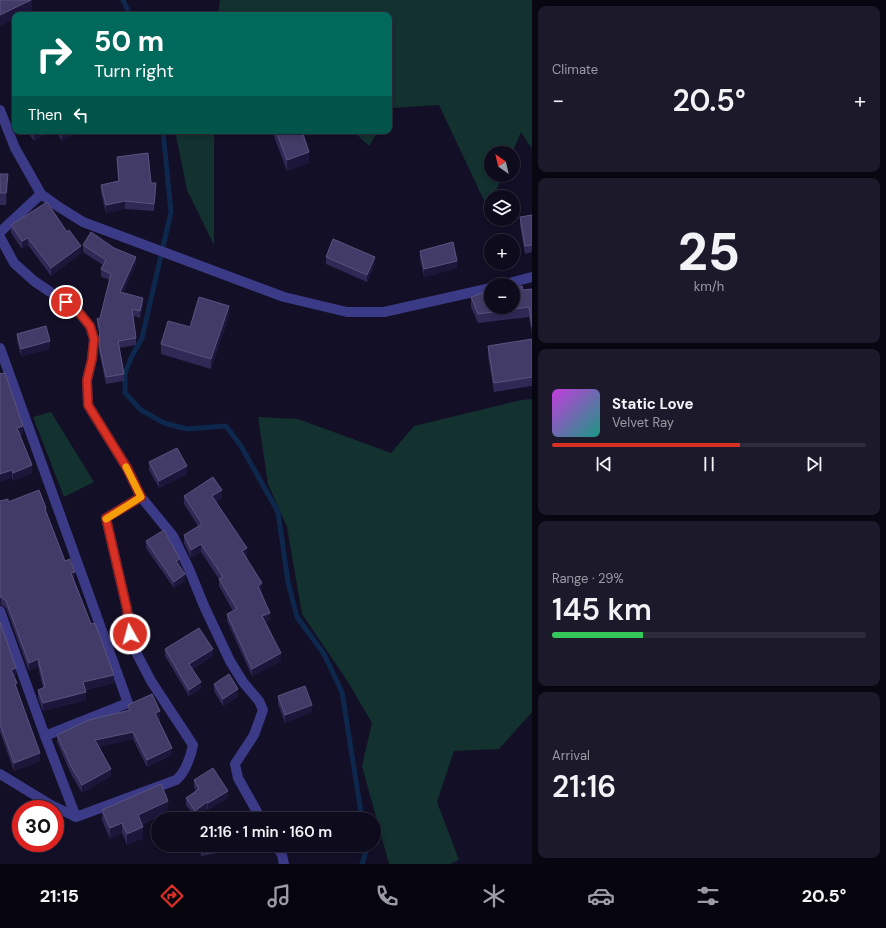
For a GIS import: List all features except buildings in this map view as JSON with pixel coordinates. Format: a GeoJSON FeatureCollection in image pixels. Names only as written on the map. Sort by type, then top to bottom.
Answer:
{"type":"FeatureCollection","features":[{"type":"Feature","properties":{"kind":"street"},"geometry":{"type":"LineString","coordinates":[[0,110],[15,148],[42,194],[59,207],[83,222],[284,297],[339,311],[384,312],[484,290]]}},
{"type":"Feature","properties":{"kind":"street"},"geometry":{"type":"LineString","coordinates":[[0,232],[42,194]]}},
{"type":"Feature","properties":{"kind":"street"},"geometry":{"type":"LineString","coordinates":[[0,237],[14,263],[34,281],[77,310],[90,326],[94,339],[92,359],[87,380],[88,405],[127,468],[141,497],[173,536],[230,661],[259,701],[263,710],[254,735],[235,764],[238,778],[257,812]]}},
{"type":"Feature","properties":{"kind":"street"},"geometry":{"type":"LineString","coordinates":[[520,280],[532,277]]}},
{"type":"Feature","properties":{"kind":"street"},"geometry":{"type":"LineString","coordinates":[[0,348],[128,703],[45,736]]}},
{"type":"Feature","properties":{"kind":"street"},"geometry":{"type":"LineString","coordinates":[[0,774],[51,805],[76,817],[176,780],[181,776],[192,752],[193,745],[151,681],[137,654],[130,634],[127,609],[106,518],[141,497]]}},
{"type":"Feature","properties":{"kind":"street"},"geometry":{"type":"LineString","coordinates":[[0,611],[76,817]]}},
{"type":"Feature","properties":{"kind":"street"},"geometry":{"type":"LineString","coordinates":[[280,852],[284,864]]}},
{"type":"Feature","properties":{"kind":"green space"},"geometry":{"type":"Polygon","coordinates":[[[220,0],[532,0],[532,149],[521,132],[515,146],[484,146],[484,182],[500,182],[496,190],[484,190],[484,201],[439,105],[392,108],[392,12],[218,12],[220,0]]]}},
{"type":"Feature","properties":{"kind":"green space"},"geometry":{"type":"Polygon","coordinates":[[[176,134],[214,134],[214,245],[187,190],[176,134]]]}},
{"type":"Feature","properties":{"kind":"green space"},"geometry":{"type":"Polygon","coordinates":[[[356,134],[376,134],[369,146],[356,134]]]}},
{"type":"Feature","properties":{"kind":"green space"},"geometry":{"type":"Polygon","coordinates":[[[532,399],[532,712],[499,749],[454,751],[437,802],[459,860],[450,864],[389,864],[381,835],[381,812],[375,812],[362,766],[372,723],[348,682],[302,614],[287,527],[268,484],[258,417],[298,419],[391,453],[414,426],[521,400],[532,399]]]}},
{"type":"Feature","properties":{"kind":"green space"},"geometry":{"type":"Polygon","coordinates":[[[51,412],[94,482],[64,497],[33,417],[51,412]]]}},
{"type":"Feature","properties":{"kind":"waterway"},"geometry":{"type":"LineString","coordinates":[[123,0],[129,12]]}},
{"type":"Feature","properties":{"kind":"waterway"},"geometry":{"type":"LineString","coordinates":[[163,134],[171,212],[142,338],[125,373],[125,393],[141,410],[164,423],[187,429],[226,426],[241,446],[278,512],[288,582],[297,617],[324,654],[342,692],[361,812]]}},
{"type":"Feature","properties":{"kind":"waterway"},"geometry":{"type":"LineString","coordinates":[[362,864],[366,852]]}},
{"type":"Feature","properties":{"kind":"slow traffic"},"geometry":{"type":"LineString","coordinates":[[106,519],[141,497],[126,467]]}},
{"type":"Feature","properties":{"kind":"route"},"geometry":{"type":"LineString","coordinates":[[66,302],[77,310],[90,326],[94,339],[92,359],[87,380],[88,405],[127,468],[141,497],[125,508],[106,518],[127,609],[130,634]]}}]}
